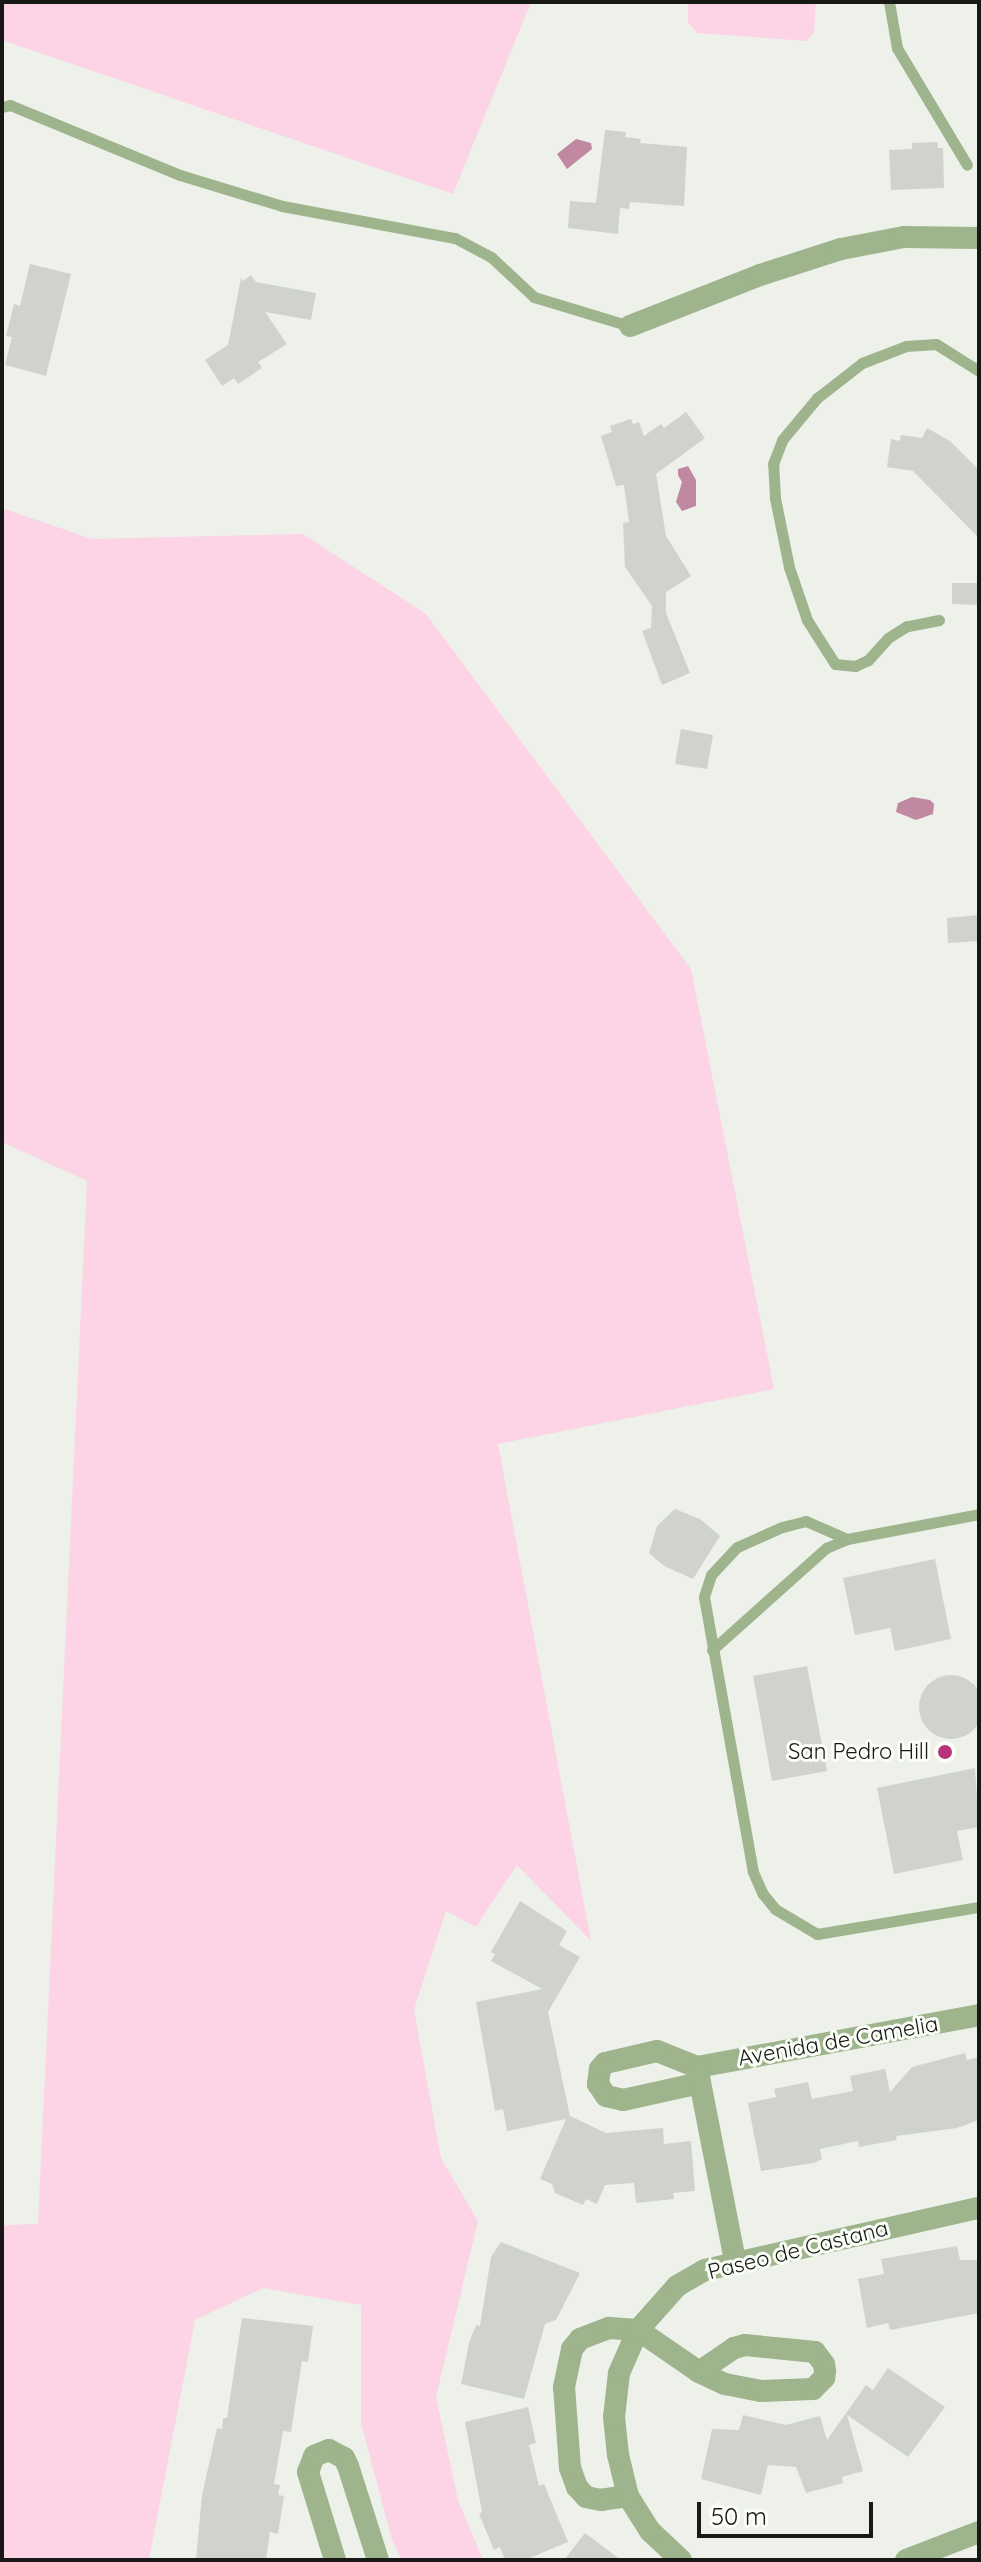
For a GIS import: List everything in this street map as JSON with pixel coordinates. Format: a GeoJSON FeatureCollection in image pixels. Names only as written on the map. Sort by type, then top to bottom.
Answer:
{"type":"FeatureCollection","features":[{"type":"Feature","properties":{"kind":"street"},"geometry":{"type":"LineString","coordinates":[[630,326],[760,275],[841,249],[904,237],[979,238]]}},
{"type":"Feature","properties":{"kind":"street","name":"Avenida de Camelia"},"geometry":{"type":"LineString","coordinates":[[735,2261],[698,2075],[979,2015]]}},
{"type":"Feature","properties":{"kind":"street","name":"Paseo de Castana"},"geometry":{"type":"LineString","coordinates":[[681,2560],[650,2531],[628,2496],[614,2417],[619,2373],[638,2330],[677,2286],[705,2270],[979,2208]]}},
{"type":"Feature","properties":{"kind":"street"},"geometry":{"type":"LineString","coordinates":[[628,2496],[601,2500],[586,2497],[577,2487],[570,2468],[564,2426],[564,2387],[572,2349],[580,2339],[609,2328],[638,2330],[699,2372],[743,2389],[806,2391],[819,2385],[825,2371],[815,2352],[745,2345],[734,2348],[699,2372]]}},
{"type":"Feature","properties":{"kind":"street"},"geometry":{"type":"LineString","coordinates":[[335,2560],[308,2472],[314,2456],[329,2450],[344,2458],[348,2466],[374,2559]]}},
{"type":"Feature","properties":{"kind":"street"},"geometry":{"type":"LineString","coordinates":[[906,2560],[979,2532]]}},
{"type":"Feature","properties":{"kind":"lane"},"geometry":{"type":"LineString","coordinates":[[889,2],[897,48],[967,165]]}},
{"type":"Feature","properties":{"kind":"lane"},"geometry":{"type":"LineString","coordinates":[[2,107],[10,105],[180,175],[282,206],[455,238],[491,257],[534,297],[630,326]]}},
{"type":"Feature","properties":{"kind":"lane"},"geometry":{"type":"LineString","coordinates":[[939,620],[907,626],[888,638],[868,660],[855,666],[835,664],[807,620],[789,567],[775,498],[773,464],[782,440],[817,398],[862,363],[906,346],[936,344],[979,371]]}},
{"type":"Feature","properties":{"kind":"lane"},"geometry":{"type":"LineString","coordinates":[[712,1650],[826,1548],[847,1539],[979,1514]]}},
{"type":"Feature","properties":{"kind":"lane"},"geometry":{"type":"LineString","coordinates":[[847,1539],[806,1521],[737,1547],[711,1575],[704,1597],[753,1872],[763,1894],[775,1909],[817,1934],[979,1907]]}},
{"type":"Feature","properties":{"kind":"shaded area"},"geometry":{"type":"Polygon","coordinates":[[[2,2],[531,2],[453,194],[2,40],[2,2]]]}},
{"type":"Feature","properties":{"kind":"shaded area"},"geometry":{"type":"Polygon","coordinates":[[[688,2],[816,2],[814,32],[807,41],[697,33],[688,22],[688,2]]]}},
{"type":"Feature","properties":{"kind":"shaded area"},"geometry":{"type":"Polygon","coordinates":[[[576,139],[591,143],[592,149],[567,169],[557,154],[576,139]]]}},
{"type":"Feature","properties":{"kind":"shaded area"},"geometry":{"type":"Polygon","coordinates":[[[688,466],[696,480],[696,506],[682,511],[676,502],[682,482],[678,469],[688,466]]]}},
{"type":"Feature","properties":{"kind":"shaded area"},"geometry":{"type":"Polygon","coordinates":[[[2,508],[92,539],[303,534],[426,614],[691,969],[774,1389],[498,1444],[591,1941],[517,1865],[476,1927],[446,1911],[414,2010],[441,2158],[478,2221],[436,2397],[458,2500],[483,2560],[402,2560],[392,2540],[361,2423],[361,2305],[263,2288],[195,2320],[149,2560],[2,2560],[2,2225],[38,2224],[87,1181],[2,1142],[2,508]]]}},
{"type":"Feature","properties":{"kind":"shaded area"},"geometry":{"type":"Polygon","coordinates":[[[912,797],[930,800],[934,804],[933,814],[916,820],[896,812],[898,803],[912,797]]]}},
{"type":"Feature","properties":{"kind":"building"},"geometry":{"type":"Polygon","coordinates":[[[605,130],[626,132],[625,137],[641,139],[640,143],[687,147],[684,206],[630,202],[629,209],[620,208],[618,234],[568,228],[570,201],[596,203],[605,130]]]}},
{"type":"Feature","properties":{"kind":"building"},"geometry":{"type":"Polygon","coordinates":[[[937,142],[938,148],[943,148],[944,188],[891,190],[889,150],[912,149],[912,143],[937,142]]]}},
{"type":"Feature","properties":{"kind":"building"},"geometry":{"type":"Polygon","coordinates":[[[30,264],[71,274],[46,376],[5,365],[12,337],[6,336],[14,304],[20,306],[30,264]]]}},
{"type":"Feature","properties":{"kind":"building"},"geometry":{"type":"Polygon","coordinates":[[[251,275],[256,282],[316,293],[311,320],[265,312],[287,344],[258,362],[262,368],[238,384],[234,378],[222,386],[205,360],[228,345],[241,278],[243,281],[251,275]]]}},
{"type":"Feature","properties":{"kind":"building"},"geometry":{"type":"Polygon","coordinates":[[[686,412],[705,438],[656,474],[666,536],[691,576],[666,592],[666,613],[690,673],[662,685],[642,631],[651,628],[652,606],[625,567],[623,523],[629,522],[624,485],[616,486],[601,436],[612,432],[610,426],[631,419],[633,424],[639,422],[644,436],[661,424],[664,428],[686,412]]]}},
{"type":"Feature","properties":{"kind":"building"},"geometry":{"type":"Polygon","coordinates":[[[927,428],[950,441],[979,470],[979,538],[913,471],[887,467],[891,439],[900,441],[901,435],[922,438],[927,428]]]}},
{"type":"Feature","properties":{"kind":"building"},"geometry":{"type":"Polygon","coordinates":[[[952,583],[979,583],[979,605],[952,604],[952,583]]]}},
{"type":"Feature","properties":{"kind":"building"},"geometry":{"type":"Polygon","coordinates":[[[681,729],[713,735],[707,769],[675,764],[681,729]]]}},
{"type":"Feature","properties":{"kind":"building"},"geometry":{"type":"Polygon","coordinates":[[[979,915],[979,941],[948,943],[947,918],[979,915]]]}},
{"type":"Feature","properties":{"kind":"building"},"geometry":{"type":"Polygon","coordinates":[[[675,1509],[700,1519],[720,1536],[693,1579],[664,1566],[649,1553],[657,1526],[675,1509]]]}},
{"type":"Feature","properties":{"kind":"building"},"geometry":{"type":"Polygon","coordinates":[[[935,1559],[951,1639],[895,1651],[890,1628],[855,1635],[843,1578],[935,1559]]]}},
{"type":"Feature","properties":{"kind":"building"},"geometry":{"type":"Polygon","coordinates":[[[807,1666],[827,1771],[772,1781],[753,1676],[807,1666]]]}},
{"type":"Feature","properties":{"kind":"building"},"geometry":{"type":"Polygon","coordinates":[[[951,1675],[969,1681],[977,1689],[983,1707],[977,1725],[969,1733],[951,1739],[933,1733],[925,1725],[919,1707],[925,1689],[933,1681],[951,1675]]]}},
{"type":"Feature","properties":{"kind":"building"},"geometry":{"type":"Polygon","coordinates":[[[975,1768],[979,1827],[957,1831],[963,1860],[894,1874],[877,1788],[975,1768]]]}},
{"type":"Feature","properties":{"kind":"building"},"geometry":{"type":"Polygon","coordinates":[[[520,1901],[567,1931],[559,1945],[580,1957],[548,2012],[570,2116],[606,2133],[663,2128],[664,2144],[691,2141],[695,2191],[673,2193],[674,2199],[636,2203],[634,2183],[605,2185],[597,2204],[586,2199],[583,2205],[555,2193],[552,2184],[540,2179],[566,2119],[507,2131],[503,2109],[495,2111],[476,2002],[542,1989],[491,1961],[495,1954],[491,1952],[520,1901]]]}},
{"type":"Feature","properties":{"kind":"building"},"geometry":{"type":"Polygon","coordinates":[[[965,2053],[967,2060],[979,2057],[979,2120],[957,2128],[896,2136],[897,2140],[859,2147],[858,2141],[820,2149],[822,2159],[814,2163],[761,2171],[748,2103],[776,2097],[774,2089],[808,2082],[812,2099],[853,2091],[850,2076],[885,2069],[890,2092],[912,2067],[965,2053]]]}},
{"type":"Feature","properties":{"kind":"building"},"geometry":{"type":"Polygon","coordinates":[[[501,2242],[580,2273],[556,2320],[545,2324],[524,2399],[461,2384],[469,2343],[476,2325],[480,2326],[491,2257],[501,2242]]]}},
{"type":"Feature","properties":{"kind":"building"},"geometry":{"type":"Polygon","coordinates":[[[957,2246],[960,2260],[979,2260],[979,2313],[890,2330],[888,2323],[867,2328],[858,2279],[884,2274],[881,2259],[957,2246]]]}},
{"type":"Feature","properties":{"kind":"building"},"geometry":{"type":"Polygon","coordinates":[[[242,2318],[313,2326],[308,2362],[302,2361],[291,2432],[283,2431],[274,2484],[280,2485],[278,2495],[284,2496],[278,2534],[270,2532],[266,2560],[196,2560],[202,2495],[217,2428],[222,2429],[223,2418],[227,2418],[242,2318]]]}},
{"type":"Feature","properties":{"kind":"building"},"geometry":{"type":"Polygon","coordinates":[[[888,2368],[945,2407],[908,2457],[847,2415],[863,2471],[842,2477],[843,2483],[806,2493],[796,2467],[768,2465],[761,2495],[701,2479],[712,2429],[739,2430],[743,2415],[786,2425],[820,2416],[827,2440],[866,2385],[873,2390],[888,2368]]]}},
{"type":"Feature","properties":{"kind":"building"},"geometry":{"type":"Polygon","coordinates":[[[528,2407],[536,2443],[529,2445],[539,2486],[544,2484],[568,2542],[525,2560],[505,2560],[500,2547],[494,2550],[479,2514],[482,2512],[465,2422],[528,2407]]]}},
{"type":"Feature","properties":{"kind":"building"},"geometry":{"type":"Polygon","coordinates":[[[585,2533],[621,2560],[564,2560],[585,2533]]]}},
{"type":"Feature","properties":{"kind":"place","name":"San Pedro Hill"},"geometry":{"type":"Point","coordinates":[945,1752]}}]}
